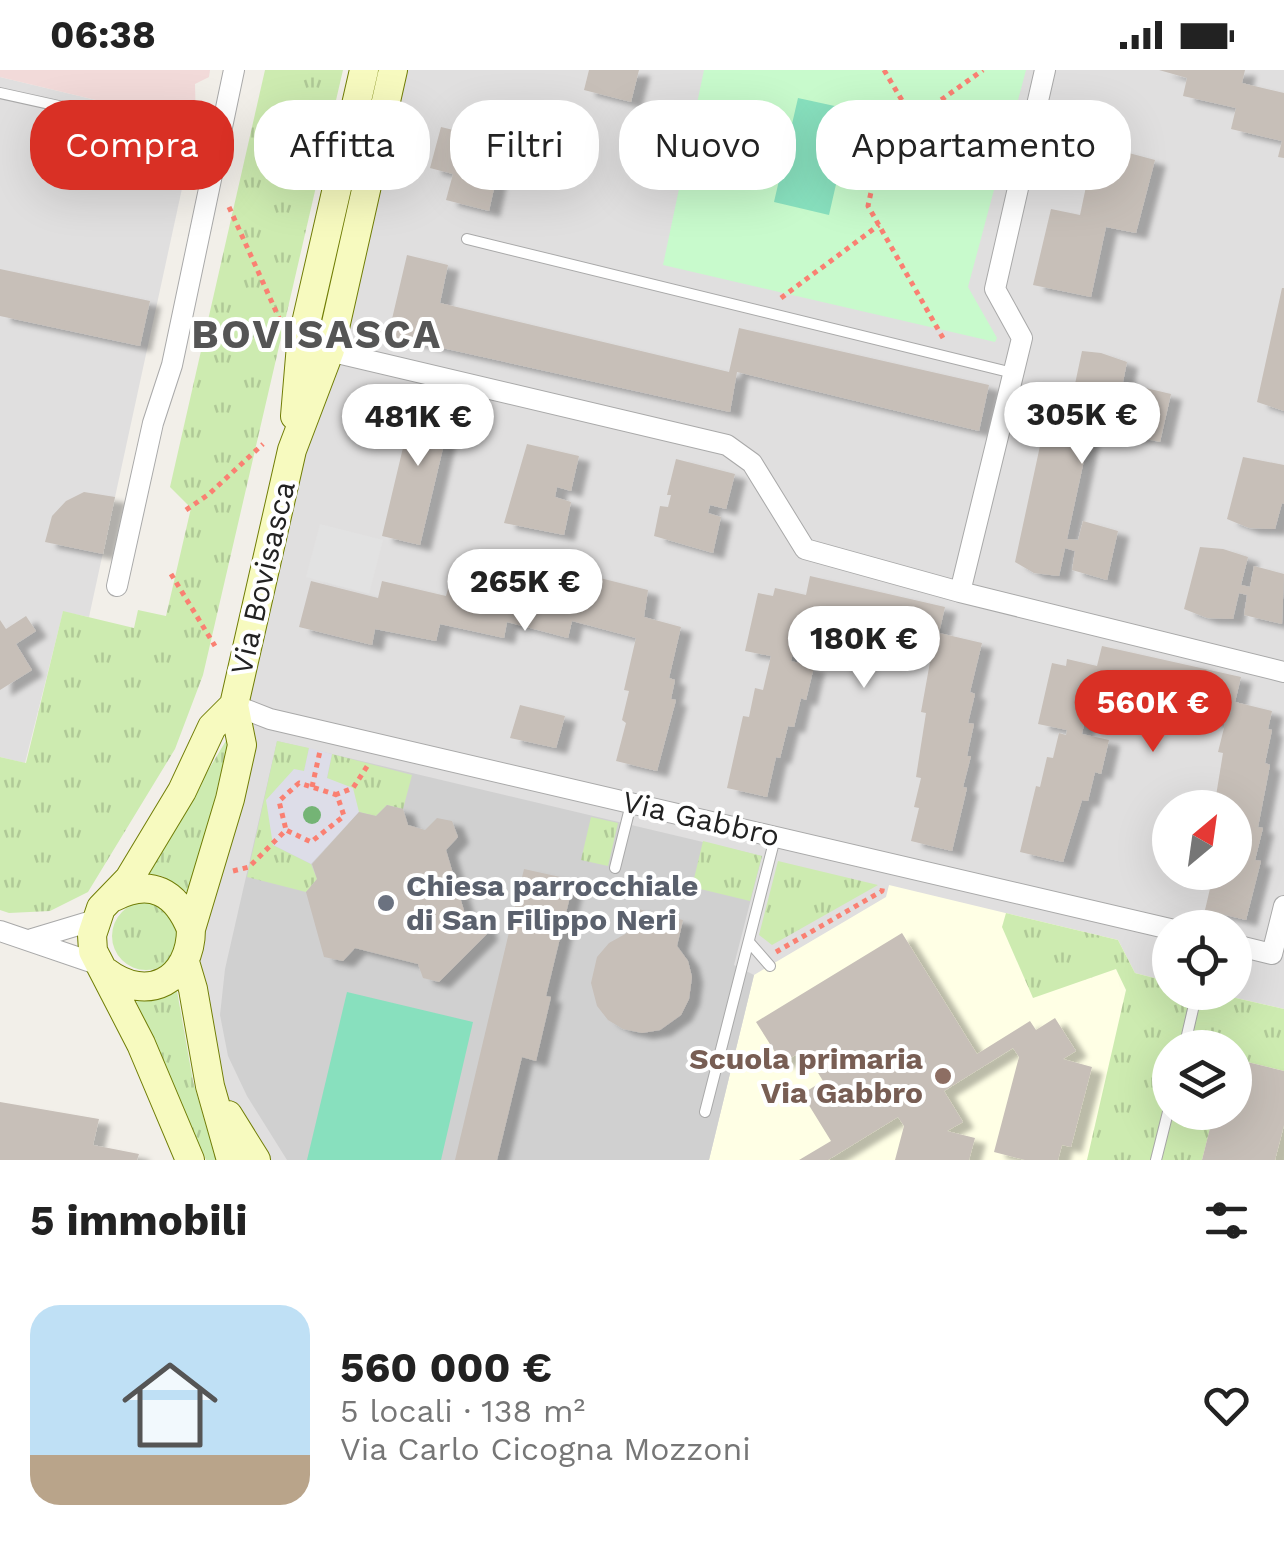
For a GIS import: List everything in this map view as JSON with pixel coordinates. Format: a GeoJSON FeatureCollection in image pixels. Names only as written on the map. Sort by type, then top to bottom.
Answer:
{"type":"FeatureCollection","features":[{"type":"Feature","properties":{"kind":"street"},"geometry":{"type":"LineString","coordinates":[[227,100],[234,70]]}},
{"type":"Feature","properties":{"kind":"street","name":"Via Bovisasca"},"geometry":{"type":"LineString","coordinates":[[232,1160],[210,1086],[185,962],[242,745],[234,705],[292,450],[301,345],[364,70]]}},
{"type":"Feature","properties":{"kind":"street","name":"Via Bovisasca"},"geometry":{"type":"LineString","coordinates":[[292,450],[330,350],[393,70]]}},
{"type":"Feature","properties":{"kind":"street"},"geometry":{"type":"LineString","coordinates":[[960,592],[1022,338],[994,289],[1046,70]]}},
{"type":"Feature","properties":{"kind":"street"},"geometry":{"type":"LineString","coordinates":[[117,586],[153,423],[172,365],[207,190]]}},
{"type":"Feature","properties":{"kind":"street"},"geometry":{"type":"LineString","coordinates":[[301,345],[726,445],[752,464],[805,549],[960,592],[1284,672]]}},
{"type":"Feature","properties":{"kind":"street","name":"Via Bovisasca"},"geometry":{"type":"LineString","coordinates":[[103,909],[129,879],[182,791],[212,726],[234,705]]}},
{"type":"Feature","properties":{"kind":"street","name":"Via Gabbro"},"geometry":{"type":"LineString","coordinates":[[234,705],[270,719],[1152,925]]}},
{"type":"Feature","properties":{"kind":"street"},"geometry":{"type":"LineString","coordinates":[[32,940],[103,909],[129,889],[149,888],[168,895],[183,910],[191,929]]}},
{"type":"Feature","properties":{"kind":"street"},"geometry":{"type":"LineString","coordinates":[[1252,948],[1278,955],[1284,906]]}},
{"type":"Feature","properties":{"kind":"street"},"geometry":{"type":"LineString","coordinates":[[103,909],[92,935],[103,968],[190,1160]]}},
{"type":"Feature","properties":{"kind":"street"},"geometry":{"type":"LineString","coordinates":[[0,930],[103,968],[119,982],[148,987],[163,982],[185,962]]}},
{"type":"Feature","properties":{"kind":"street"},"geometry":{"type":"LineString","coordinates":[[210,1086],[256,1160]]}},
{"type":"Feature","properties":{"kind":"lane"},"geometry":{"type":"LineString","coordinates":[[0,93],[32,100]]}},
{"type":"Feature","properties":{"kind":"lane"},"geometry":{"type":"LineString","coordinates":[[467,239],[1014,373]]}},
{"type":"Feature","properties":{"kind":"lane"},"geometry":{"type":"LineString","coordinates":[[615,868],[631,803]]}},
{"type":"Feature","properties":{"kind":"lane"},"geometry":{"type":"LineString","coordinates":[[705,1112],[776,837]]}},
{"type":"Feature","properties":{"kind":"lane"},"geometry":{"type":"LineString","coordinates":[[749,942],[767,962]]}},
{"type":"Feature","properties":{"kind":"lane"},"geometry":{"type":"LineString","coordinates":[[1156,1160],[1164,1130]]}},
{"type":"Feature","properties":{"kind":"path"},"geometry":{"type":"LineString","coordinates":[[884,70],[901,100]]}},
{"type":"Feature","properties":{"kind":"path"},"geometry":{"type":"LineString","coordinates":[[941,100],[983,70]]}},
{"type":"Feature","properties":{"kind":"path"},"geometry":{"type":"LineString","coordinates":[[872,190],[868,206],[956,360]]}},
{"type":"Feature","properties":{"kind":"path"},"geometry":{"type":"LineString","coordinates":[[229,207],[280,320]]}},
{"type":"Feature","properties":{"kind":"path"},"geometry":{"type":"LineString","coordinates":[[762,312],[879,226]]}},
{"type":"Feature","properties":{"kind":"path"},"geometry":{"type":"LineString","coordinates":[[186,510],[263,444]]}},
{"type":"Feature","properties":{"kind":"path"},"geometry":{"type":"LineString","coordinates":[[172,574],[215,646]]}},
{"type":"Feature","properties":{"kind":"path"},"geometry":{"type":"LineString","coordinates":[[312,787],[321,748]]}},
{"type":"Feature","properties":{"kind":"path"},"geometry":{"type":"LineString","coordinates":[[286,830],[279,801],[300,783],[335,794],[353,788],[372,760]]}},
{"type":"Feature","properties":{"kind":"path"},"geometry":{"type":"LineString","coordinates":[[286,830],[311,842],[344,816],[335,794]]}},
{"type":"Feature","properties":{"kind":"path"},"geometry":{"type":"LineString","coordinates":[[233,871],[249,867],[286,830]]}},
{"type":"Feature","properties":{"kind":"path"},"geometry":{"type":"LineString","coordinates":[[767,962],[882,891],[884,882]]}},
{"type":"Feature","properties":{"kind":"shaded area"},"geometry":{"type":"Polygon","coordinates":[[[0,70],[210,70],[209,77],[195,84],[195,100],[96,100],[0,77],[0,70]]]}},
{"type":"Feature","properties":{"kind":"shaded area"},"geometry":{"type":"Polygon","coordinates":[[[397,70],[1284,70],[1284,1160],[261,1160],[218,1090],[197,983],[196,929],[238,702],[367,190],[430,190],[430,100],[389,100],[397,70]]]}},
{"type":"Feature","properties":{"kind":"shaded area"},"geometry":{"type":"Polygon","coordinates":[[[0,77],[96,100],[30,100],[30,190],[182,190],[89,617],[63,612],[25,763],[0,757],[0,77]]]}},
{"type":"Feature","properties":{"kind":"shaded area"},"geometry":{"type":"Polygon","coordinates":[[[320,524],[383,540],[369,594],[306,577],[320,524]]]}},
{"type":"Feature","properties":{"kind":"shaded area"},"geometry":{"type":"Polygon","coordinates":[[[277,741],[762,856],[734,965],[754,975],[709,1160],[287,1160],[247,1096],[228,1056],[220,1015],[225,969],[277,741]]]}},
{"type":"Feature","properties":{"kind":"shaded area"},"geometry":{"type":"Polygon","coordinates":[[[309,748],[332,754],[327,778],[353,788],[359,812],[311,864],[273,845],[266,800],[294,769],[304,771],[309,748]]]}},
{"type":"Feature","properties":{"kind":"shaded area","name":"Scuola primaria Via Gabbro"},"geometry":{"type":"Polygon","coordinates":[[[889,885],[1118,940],[1135,973],[1152,977],[1152,1010],[1252,1010],[1252,1002],[1284,1009],[1284,1160],[709,1160],[754,975],[886,897],[889,885]]]}},
{"type":"Feature","properties":{"kind":"green space"},"geometry":{"type":"Polygon","coordinates":[[[265,70],[343,70],[336,100],[258,100],[265,70]]]}},
{"type":"Feature","properties":{"kind":"green space"},"geometry":{"type":"Polygon","coordinates":[[[704,70],[1026,70],[1018,100],[816,100],[816,190],[994,190],[968,287],[997,338],[995,342],[663,265],[679,190],[796,190],[796,100],[698,100],[704,70]]]}},
{"type":"Feature","properties":{"kind":"green space"},"geometry":{"type":"Polygon","coordinates":[[[798,98],[816,102],[816,190],[835,190],[829,215],[774,202],[777,190],[796,190],[798,98]]]}},
{"type":"Feature","properties":{"kind":"green space"},"geometry":{"type":"Polygon","coordinates":[[[254,118],[254,190],[315,190],[203,675],[175,749],[88,892],[50,911],[0,910],[0,757],[26,763],[63,611],[134,628],[138,610],[166,616],[191,508],[170,487],[254,118]]]}},
{"type":"Feature","properties":{"kind":"green space"},"geometry":{"type":"Polygon","coordinates":[[[230,734],[192,895],[162,876],[146,874],[230,734]]]}},
{"type":"Feature","properties":{"kind":"green space"},"geometry":{"type":"Polygon","coordinates":[[[277,741],[309,748],[304,772],[273,845],[311,864],[317,879],[306,892],[247,877],[277,741]]]}},
{"type":"Feature","properties":{"kind":"green space"},"geometry":{"type":"Polygon","coordinates":[[[332,754],[412,775],[403,809],[387,805],[376,816],[359,812],[327,779],[332,754]]]}},
{"type":"Feature","properties":{"kind":"green space"},"geometry":{"type":"Polygon","coordinates":[[[591,817],[618,823],[608,866],[581,860],[591,817]]]}},
{"type":"Feature","properties":{"kind":"green space"},"geometry":{"type":"Polygon","coordinates":[[[703,841],[762,856],[750,901],[692,887],[703,841]]]}},
{"type":"Feature","properties":{"kind":"green space"},"geometry":{"type":"Polygon","coordinates":[[[778,861],[878,885],[772,945],[759,935],[778,861]]]}},
{"type":"Feature","properties":{"kind":"green space"},"geometry":{"type":"Polygon","coordinates":[[[146,902],[159,904],[170,912],[178,923],[178,949],[170,960],[159,968],[146,970],[133,968],[122,960],[114,949],[112,936],[114,923],[122,912],[133,904],[146,902]]]}},
{"type":"Feature","properties":{"kind":"green space"},"geometry":{"type":"Polygon","coordinates":[[[1006,913],[1118,940],[1135,973],[1152,977],[1152,1010],[1252,1010],[1252,1002],[1284,1009],[1284,1071],[1252,1063],[1252,1030],[1152,1030],[1152,1130],[1210,1130],[1202,1160],[1087,1160],[1126,990],[1116,969],[1033,998],[1002,927],[1006,913]]]}},
{"type":"Feature","properties":{"kind":"green space"},"geometry":{"type":"Polygon","coordinates":[[[177,991],[193,1081],[216,1160],[206,1160],[136,1001],[177,991]]]}},
{"type":"Feature","properties":{"kind":"green space"},"geometry":{"type":"Polygon","coordinates":[[[347,992],[473,1022],[441,1160],[307,1160],[347,992]]]}},
{"type":"Feature","properties":{"kind":"building"},"geometry":{"type":"Polygon","coordinates":[[[589,70],[639,70],[632,100],[584,90],[589,70]]]}},
{"type":"Feature","properties":{"kind":"building"},"geometry":{"type":"Polygon","coordinates":[[[1159,70],[1245,70],[1242,83],[1284,93],[1284,158],[1278,157],[1282,141],[1231,129],[1236,108],[1183,96],[1187,78],[1159,70]]]}},
{"type":"Feature","properties":{"kind":"building"},"geometry":{"type":"Polygon","coordinates":[[[441,127],[450,129],[450,173],[430,168],[441,127]]]}},
{"type":"Feature","properties":{"kind":"building"},"geometry":{"type":"Polygon","coordinates":[[[1131,154],[1155,160],[1136,233],[1106,227],[1091,297],[1033,285],[1051,209],[1080,215],[1085,190],[1131,190],[1131,154]]]}},
{"type":"Feature","properties":{"kind":"building"},"geometry":{"type":"Polygon","coordinates":[[[450,185],[450,190],[494,190],[489,211],[446,200],[450,185]]]}},
{"type":"Feature","properties":{"kind":"building"},"geometry":{"type":"Polygon","coordinates":[[[407,255],[448,265],[440,303],[729,372],[739,328],[989,385],[979,431],[737,372],[730,412],[388,336],[407,255]]]}},
{"type":"Feature","properties":{"kind":"building"},"geometry":{"type":"Polygon","coordinates":[[[0,269],[150,301],[140,346],[0,316],[0,269]]]}},
{"type":"Feature","properties":{"kind":"building"},"geometry":{"type":"Polygon","coordinates":[[[1284,288],[1284,411],[1257,402],[1284,288]]]}},
{"type":"Feature","properties":{"kind":"building"},"geometry":{"type":"Polygon","coordinates":[[[1082,351],[1127,362],[1119,402],[1129,405],[1133,385],[1171,394],[1160,442],[1122,434],[1125,413],[1117,413],[1112,437],[1089,437],[1067,539],[1078,540],[1083,521],[1118,531],[1107,580],[1072,570],[1075,551],[1065,548],[1059,576],[1034,573],[1015,562],[1046,418],[1068,417],[1082,351]]]}},
{"type":"Feature","properties":{"kind":"building"},"geometry":{"type":"Polygon","coordinates":[[[416,393],[454,402],[420,545],[382,536],[416,393]]]}},
{"type":"Feature","properties":{"kind":"building"},"geometry":{"type":"Polygon","coordinates":[[[527,444],[579,456],[571,491],[557,487],[555,497],[571,502],[564,535],[504,523],[527,444]]]}},
{"type":"Feature","properties":{"kind":"building"},"geometry":{"type":"Polygon","coordinates":[[[1243,457],[1284,465],[1284,504],[1275,529],[1249,528],[1227,519],[1243,457]]]}},
{"type":"Feature","properties":{"kind":"building"},"geometry":{"type":"Polygon","coordinates":[[[676,459],[735,474],[726,509],[710,505],[708,513],[721,517],[713,553],[654,536],[660,506],[668,507],[676,459]]]}},
{"type":"Feature","properties":{"kind":"building"},"geometry":{"type":"Polygon","coordinates":[[[84,492],[115,497],[103,554],[45,542],[52,516],[66,501],[84,492]]]}},
{"type":"Feature","properties":{"kind":"building"},"geometry":{"type":"Polygon","coordinates":[[[1200,547],[1248,557],[1241,585],[1250,587],[1254,566],[1284,574],[1282,624],[1244,615],[1247,595],[1239,593],[1233,619],[1207,618],[1184,609],[1200,547]]]}},
{"type":"Feature","properties":{"kind":"building"},"geometry":{"type":"Polygon","coordinates":[[[580,573],[648,590],[644,617],[681,627],[669,678],[675,680],[671,699],[676,700],[657,771],[616,761],[626,723],[622,720],[629,691],[624,690],[636,638],[572,621],[568,638],[507,622],[504,638],[440,624],[436,641],[375,629],[372,645],[299,627],[311,581],[378,598],[382,581],[446,596],[451,578],[511,593],[515,576],[575,591],[580,573]]]}},
{"type":"Feature","properties":{"kind":"building"},"geometry":{"type":"Polygon","coordinates":[[[810,576],[945,607],[939,633],[982,643],[970,692],[975,694],[968,723],[974,724],[963,787],[967,788],[952,851],[911,841],[919,808],[914,807],[921,778],[916,777],[926,713],[921,712],[932,651],[801,621],[791,661],[814,667],[806,700],[801,698],[794,727],[788,726],[780,758],[776,757],[767,797],[727,788],[743,716],[749,717],[755,688],[763,690],[771,656],[745,651],[758,593],[773,596],[775,588],[806,595],[810,576]]]}},
{"type":"Feature","properties":{"kind":"building"},"geometry":{"type":"Polygon","coordinates":[[[26,616],[36,631],[16,644],[32,670],[0,690],[0,620],[6,629],[26,616]]]}},
{"type":"Feature","properties":{"kind":"building"},"geometry":{"type":"Polygon","coordinates":[[[1102,646],[1241,677],[1235,702],[1272,711],[1265,763],[1270,765],[1258,827],[1263,828],[1255,860],[1261,861],[1249,910],[1205,910],[1210,890],[1252,890],[1252,790],[1217,790],[1223,753],[1218,752],[1225,724],[1091,691],[1082,734],[1109,740],[1101,774],[1095,772],[1088,801],[1082,800],[1063,862],[1020,852],[1047,757],[1053,758],[1059,733],[1066,735],[1067,730],[1038,724],[1052,663],[1066,666],[1067,659],[1097,666],[1102,646]]]}},
{"type":"Feature","properties":{"kind":"building"},"geometry":{"type":"Polygon","coordinates":[[[520,705],[565,716],[556,748],[510,738],[520,705]]]}},
{"type":"Feature","properties":{"kind":"building","name":"Chiesa parrocchiale di San Filippo Neri"},"geometry":{"type":"Polygon","coordinates":[[[387,805],[403,809],[408,825],[425,830],[437,818],[452,821],[458,837],[446,850],[465,914],[482,919],[487,934],[439,982],[423,978],[418,964],[355,948],[343,961],[324,957],[306,892],[317,879],[312,864],[359,812],[376,816],[387,805]]]}},
{"type":"Feature","properties":{"kind":"building"},"geometry":{"type":"Polygon","coordinates":[[[524,869],[574,880],[546,996],[551,997],[536,1061],[522,1057],[497,1160],[455,1160],[524,869]]]}},
{"type":"Feature","properties":{"kind":"building"},"geometry":{"type":"Polygon","coordinates":[[[634,908],[683,920],[677,946],[688,961],[692,977],[689,999],[681,1015],[660,1030],[642,1033],[623,1029],[608,1020],[597,1006],[591,983],[597,957],[609,943],[627,933],[634,908]]]}},
{"type":"Feature","properties":{"kind":"building"},"geometry":{"type":"Polygon","coordinates":[[[902,933],[977,1054],[1030,1021],[1036,1030],[1055,1018],[1076,1051],[1063,1059],[1092,1067],[1071,1147],[1062,1145],[1058,1160],[1025,1160],[994,1152],[1019,1057],[1013,1048],[944,1091],[963,1122],[947,1131],[975,1138],[969,1160],[895,1160],[904,1126],[898,1117],[828,1160],[799,1160],[831,1141],[802,1094],[823,1081],[804,1050],[782,1063],[756,1022],[902,933]]]}},
{"type":"Feature","properties":{"kind":"building"},"geometry":{"type":"Polygon","coordinates":[[[1252,1063],[1284,1071],[1284,1125],[1275,1160],[1202,1160],[1210,1130],[1252,1130],[1252,1063]]]}},
{"type":"Feature","properties":{"kind":"building"},"geometry":{"type":"Polygon","coordinates":[[[0,1102],[99,1119],[93,1145],[139,1154],[137,1160],[0,1160],[0,1102]]]}},
{"type":"Feature","properties":{"kind":"place","name":"Chiesa parrocchiale di San Filippo Neri"},"geometry":{"type":"Point","coordinates":[386,903]}},
{"type":"Feature","properties":{"kind":"place","name":"Scuola primaria Via Gabbro"},"geometry":{"type":"Point","coordinates":[943,1076]}},
{"type":"Feature","properties":{"kind":"district","name":"BOVISASCA"},"geometry":{"type":"Point","coordinates":[317,334]}}]}
